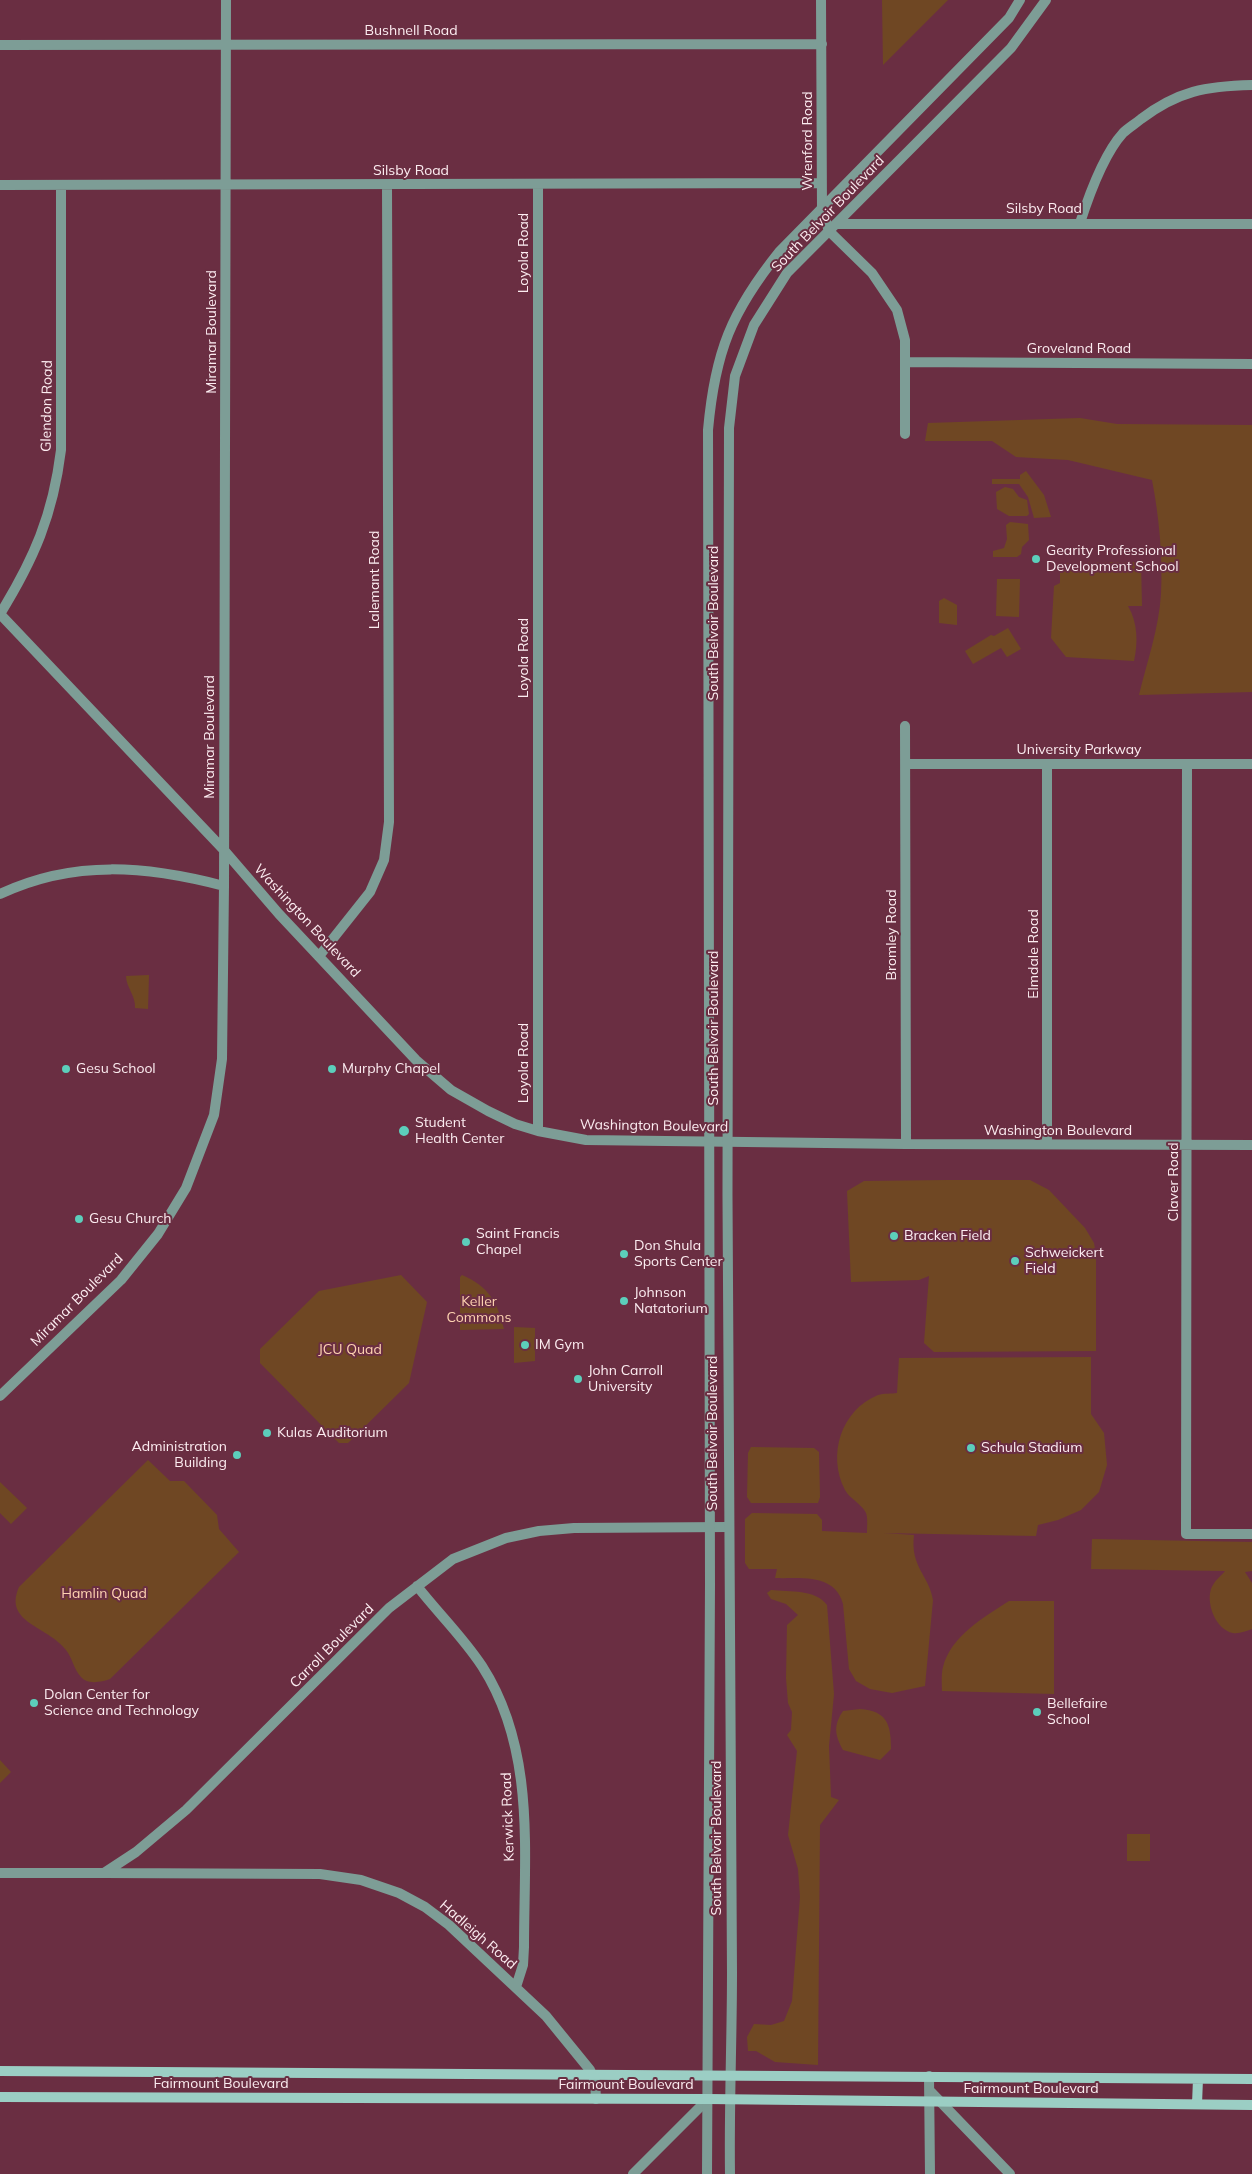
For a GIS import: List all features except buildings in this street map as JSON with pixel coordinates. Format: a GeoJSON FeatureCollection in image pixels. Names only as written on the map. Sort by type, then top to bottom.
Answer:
{"type":"FeatureCollection","features":[{"type":"Feature","properties":{"kind":"main road","name":"Fairmount Boulevard"},"geometry":{"type":"LineString","coordinates":[[0,2071],[729,2074],[1252,2079]]}},
{"type":"Feature","properties":{"kind":"main road"},"geometry":{"type":"LineString","coordinates":[[1198,2079],[1198,2104]]}},
{"type":"Feature","properties":{"kind":"main road","name":"Fairmount Boulevard"},"geometry":{"type":"LineString","coordinates":[[0,2097],[729,2100],[933,2098],[1252,2104]]}},
{"type":"Feature","properties":{"kind":"street","name":"Miramar Boulevard"},"geometry":{"type":"LineString","coordinates":[[0,1396],[121,1280],[158,1234],[186,1188],[214,1115],[222,1059],[224,886],[226,0]]}},
{"type":"Feature","properties":{"kind":"street","name":"Wrenford Road"},"geometry":{"type":"LineString","coordinates":[[822,0],[822,209],[833,228],[891,299],[904,334],[904,434]]}},
{"type":"Feature","properties":{"kind":"street","name":"South Belvoir Boulevard"},"geometry":{"type":"LineString","coordinates":[[707,2174],[709,2074],[708,430],[711,389],[730,325],[756,281],[780,252],[958,73],[1009,18],[1020,0]]}},
{"type":"Feature","properties":{"kind":"street","name":"South Belvoir Boulevard"},"geometry":{"type":"LineString","coordinates":[[730,2174],[729,2074],[732,1982],[728,1528],[727,667],[729,428],[736,376],[754,325],[769,299],[787,274],[1011,48],[1046,0]]}},
{"type":"Feature","properties":{"kind":"street","name":"Bushnell Road"},"geometry":{"type":"LineString","coordinates":[[0,46],[822,44]]}},
{"type":"Feature","properties":{"kind":"street"},"geometry":{"type":"LineString","coordinates":[[1080,223],[1095,178],[1123,134],[1153,111],[1184,94],[1220,86],[1252,85]]}},
{"type":"Feature","properties":{"kind":"street","name":"Silsby Road"},"geometry":{"type":"LineString","coordinates":[[0,186],[822,184]]}},
{"type":"Feature","properties":{"kind":"street","name":"Lalemant Road"},"geometry":{"type":"LineString","coordinates":[[320,955],[370,892],[384,860],[389,822],[388,185]]}},
{"type":"Feature","properties":{"kind":"street","name":"Loyola Road"},"geometry":{"type":"LineString","coordinates":[[538,185],[538,1131]]}},
{"type":"Feature","properties":{"kind":"street","name":"Glendon Road"},"geometry":{"type":"LineString","coordinates":[[0,614],[27,569],[48,518],[57,484],[62,450],[62,186]]}},
{"type":"Feature","properties":{"kind":"street","name":"Silsby Road"},"geometry":{"type":"LineString","coordinates":[[833,228],[1080,223],[1252,224]]}},
{"type":"Feature","properties":{"kind":"street","name":"Groveland Road"},"geometry":{"type":"LineString","coordinates":[[905,362],[1252,364]]}},
{"type":"Feature","properties":{"kind":"street","name":"Washington Boulevard"},"geometry":{"type":"LineString","coordinates":[[0,614],[223,849],[279,914],[320,955],[416,1060],[451,1090],[495,1114],[538,1131],[586,1140],[906,1144],[1252,1145]]}},
{"type":"Feature","properties":{"kind":"street"},"geometry":{"type":"LineString","coordinates":[[708,666],[727,667]]}},
{"type":"Feature","properties":{"kind":"street","name":"Bromley Road"},"geometry":{"type":"LineString","coordinates":[[904,726],[906,764],[906,1144]]}},
{"type":"Feature","properties":{"kind":"street","name":"University Parkway"},"geometry":{"type":"LineString","coordinates":[[906,764],[1252,764]]}},
{"type":"Feature","properties":{"kind":"street","name":"Elmdale Road"},"geometry":{"type":"LineString","coordinates":[[1047,764],[1047,1144]]}},
{"type":"Feature","properties":{"kind":"street","name":"Claver Road"},"geometry":{"type":"LineString","coordinates":[[1187,764],[1186,1534],[1252,1534]]}},
{"type":"Feature","properties":{"kind":"street"},"geometry":{"type":"LineString","coordinates":[[0,894],[22,883],[80,870],[144,870],[181,875],[224,886]]}},
{"type":"Feature","properties":{"kind":"street","name":"Carroll Boulevard"},"geometry":{"type":"LineString","coordinates":[[104,1873],[151,1841],[176,1820],[389,1608],[453,1559],[506,1538],[574,1528],[728,1528]]}},
{"type":"Feature","properties":{"kind":"street","name":"Kerwick Road"},"geometry":{"type":"LineString","coordinates":[[417,1586],[481,1666],[496,1694],[518,1756],[523,1791],[524,1947],[523,1965],[516,1986]]}},
{"type":"Feature","properties":{"kind":"street"},"geometry":{"type":"LineString","coordinates":[[0,1872],[104,1873]]}},
{"type":"Feature","properties":{"kind":"street","name":"Hadleigh Road"},"geometry":{"type":"LineString","coordinates":[[104,1873],[333,1875],[373,1883],[413,1900],[437,1915],[516,1986],[546,2016],[592,2074],[596,2099]]}},
{"type":"Feature","properties":{"kind":"street"},"geometry":{"type":"LineString","coordinates":[[929,2076],[933,2098],[930,2174]]}},
{"type":"Feature","properties":{"kind":"street"},"geometry":{"type":"LineString","coordinates":[[933,2098],[1010,2174]]}},
{"type":"Feature","properties":{"kind":"street"},"geometry":{"type":"LineString","coordinates":[[633,2174],[708,2099]]}},
{"type":"Feature","properties":{"kind":"green space"},"geometry":{"type":"Polygon","coordinates":[[[882,0],[948,0],[883,65],[882,0]]]}},
{"type":"Feature","properties":{"kind":"green space"},"geometry":{"type":"Polygon","coordinates":[[[1080,418],[1117,424],[1252,425],[1252,692],[1139,695],[1155,632],[1161,594],[1160,537],[1152,480],[1068,460],[1016,457],[992,441],[925,441],[928,423],[1080,418]]]}},
{"type":"Feature","properties":{"kind":"green space"},"geometry":{"type":"Polygon","coordinates":[[[1026,471],[1044,495],[1051,517],[1034,518],[1028,497],[1019,484],[992,484],[992,479],[1020,479],[1020,475],[1026,471]]]}},
{"type":"Feature","properties":{"kind":"green space"},"geometry":{"type":"Polygon","coordinates":[[[1005,487],[1013,489],[1019,497],[1027,500],[1029,514],[1027,516],[1009,516],[997,509],[996,492],[1005,487]]]}},
{"type":"Feature","properties":{"kind":"green space"},"geometry":{"type":"Polygon","coordinates":[[[1010,522],[1028,524],[1029,540],[1022,547],[1021,554],[1017,557],[993,557],[993,551],[1004,548],[1007,539],[1006,525],[1010,522]]]}},
{"type":"Feature","properties":{"kind":"green space"},"geometry":{"type":"Polygon","coordinates":[[[1141,562],[1142,606],[1128,606],[1134,619],[1136,633],[1134,661],[1066,657],[1051,638],[1054,586],[1060,583],[1060,563],[1141,562]]]}},
{"type":"Feature","properties":{"kind":"green space"},"geometry":{"type":"Polygon","coordinates":[[[997,579],[1020,579],[1019,617],[996,616],[997,579]]]}},
{"type":"Feature","properties":{"kind":"green space"},"geometry":{"type":"Polygon","coordinates":[[[944,598],[957,605],[957,625],[939,623],[939,601],[944,598]]]}},
{"type":"Feature","properties":{"kind":"green space"},"geometry":{"type":"Polygon","coordinates":[[[1008,628],[1021,649],[1007,657],[1001,648],[973,664],[965,651],[991,635],[994,636],[1008,628]]]}},
{"type":"Feature","properties":{"kind":"green space"},"geometry":{"type":"Polygon","coordinates":[[[149,975],[148,1009],[135,1008],[126,976],[149,975]]]}},
{"type":"Feature","properties":{"kind":"green space","name":"Schweickert Field"},"geometry":{"type":"Polygon","coordinates":[[[1030,1180],[1049,1190],[1085,1228],[1094,1243],[1096,1255],[1096,1351],[934,1352],[924,1343],[929,1276],[919,1280],[851,1282],[847,1191],[864,1181],[1030,1180]]]}},
{"type":"Feature","properties":{"kind":"green space","name":"JCU Quad"},"geometry":{"type":"Polygon","coordinates":[[[401,1275],[427,1302],[409,1383],[348,1443],[339,1443],[260,1363],[260,1349],[319,1291],[401,1275]]]}},
{"type":"Feature","properties":{"kind":"green space","name":"Keller Commons"},"geometry":{"type":"Polygon","coordinates":[[[462,1275],[479,1285],[490,1296],[498,1310],[504,1329],[460,1330],[460,1277],[462,1275]]]}},
{"type":"Feature","properties":{"kind":"green space","name":"IM Gym"},"geometry":{"type":"Polygon","coordinates":[[[514,1327],[535,1328],[535,1361],[514,1363],[514,1327]]]}},
{"type":"Feature","properties":{"kind":"green space","name":"Schula Stadium"},"geometry":{"type":"Polygon","coordinates":[[[1091,1357],[1091,1414],[1104,1433],[1107,1465],[1099,1492],[1081,1510],[1058,1520],[1038,1525],[1036,1536],[884,1533],[914,1535],[917,1563],[931,1591],[933,1600],[925,1686],[892,1693],[870,1689],[856,1681],[849,1669],[843,1604],[839,1594],[833,1587],[825,1582],[805,1578],[775,1578],[777,1569],[749,1569],[745,1563],[745,1519],[752,1513],[817,1514],[822,1520],[822,1531],[867,1533],[866,1513],[847,1493],[840,1476],[837,1462],[838,1449],[841,1435],[855,1411],[865,1402],[878,1395],[897,1393],[899,1358],[1091,1357]]]}},
{"type":"Feature","properties":{"kind":"green space"},"geometry":{"type":"Polygon","coordinates":[[[751,1447],[814,1448],[819,1452],[820,1497],[818,1503],[751,1503],[747,1497],[748,1453],[751,1447]]]}},
{"type":"Feature","properties":{"kind":"green space","name":"Hamlin Quad"},"geometry":{"type":"Polygon","coordinates":[[[148,1460],[170,1481],[184,1481],[217,1515],[219,1529],[239,1552],[110,1679],[99,1682],[87,1681],[79,1674],[68,1653],[58,1642],[22,1616],[17,1609],[16,1599],[19,1587],[148,1460]]]}},
{"type":"Feature","properties":{"kind":"green space"},"geometry":{"type":"Polygon","coordinates":[[[0,1482],[27,1508],[11,1524],[0,1513],[0,1482]]]}},
{"type":"Feature","properties":{"kind":"green space"},"geometry":{"type":"Polygon","coordinates":[[[1092,1539],[1252,1542],[1252,1571],[1245,1572],[1252,1583],[1252,1629],[1240,1633],[1227,1631],[1217,1622],[1214,1616],[1210,1602],[1211,1589],[1215,1581],[1225,1571],[1091,1569],[1092,1539]]]}},
{"type":"Feature","properties":{"kind":"green space"},"geometry":{"type":"Polygon","coordinates":[[[771,1590],[809,1594],[816,1596],[827,1605],[834,1694],[829,1746],[831,1797],[839,1800],[820,1825],[818,2065],[775,2062],[756,2051],[748,2051],[747,2037],[754,2024],[771,2025],[784,2021],[792,2001],[800,1897],[798,1869],[788,1835],[797,1751],[787,1735],[791,1730],[792,1712],[788,1703],[786,1678],[787,1625],[798,1615],[786,1604],[771,1599],[767,1593],[771,1590]]]}},
{"type":"Feature","properties":{"kind":"green space"},"geometry":{"type":"Polygon","coordinates":[[[1009,1601],[1054,1601],[1054,1694],[942,1691],[943,1667],[953,1646],[970,1628],[1009,1601]]]}},
{"type":"Feature","properties":{"kind":"green space"},"geometry":{"type":"Polygon","coordinates":[[[869,1710],[886,1720],[890,1732],[891,1749],[880,1760],[843,1750],[838,1740],[836,1726],[843,1711],[869,1710]]]}},
{"type":"Feature","properties":{"kind":"green space"},"geometry":{"type":"Polygon","coordinates":[[[0,1760],[11,1772],[0,1783],[0,1760]]]}},
{"type":"Feature","properties":{"kind":"green space"},"geometry":{"type":"Polygon","coordinates":[[[1127,1834],[1150,1834],[1150,1861],[1127,1861],[1127,1834]]]}},
{"type":"Feature","properties":{"kind":"place","name":"Gearity Professional Development School"},"geometry":{"type":"Point","coordinates":[1036,559]}},
{"type":"Feature","properties":{"kind":"place","name":"Gesu School"},"geometry":{"type":"Point","coordinates":[66,1069]}},
{"type":"Feature","properties":{"kind":"place","name":"Murphy Chapel"},"geometry":{"type":"Point","coordinates":[332,1069]}},
{"type":"Feature","properties":{"kind":"place","name":"Student Health Center"},"geometry":{"type":"Point","coordinates":[404,1131]}},
{"type":"Feature","properties":{"kind":"place","name":"Gesu Church"},"geometry":{"type":"Point","coordinates":[79,1219]}},
{"type":"Feature","properties":{"kind":"place","name":"Bracken Field"},"geometry":{"type":"Point","coordinates":[894,1236]}},
{"type":"Feature","properties":{"kind":"place","name":"Saint Francis Chapel"},"geometry":{"type":"Point","coordinates":[466,1242]}},
{"type":"Feature","properties":{"kind":"place","name":"Don Shula Sports Center"},"geometry":{"type":"Point","coordinates":[624,1254]}},
{"type":"Feature","properties":{"kind":"place","name":"Schweickert Field"},"geometry":{"type":"Point","coordinates":[1015,1261]}},
{"type":"Feature","properties":{"kind":"place","name":"Johnson Natatorium"},"geometry":{"type":"Point","coordinates":[624,1301]}},
{"type":"Feature","properties":{"kind":"place","name":"IM Gym"},"geometry":{"type":"Point","coordinates":[525,1345]}},
{"type":"Feature","properties":{"kind":"place","name":"John Carroll University"},"geometry":{"type":"Point","coordinates":[578,1379]}},
{"type":"Feature","properties":{"kind":"place","name":"Kulas Auditorium"},"geometry":{"type":"Point","coordinates":[267,1433]}},
{"type":"Feature","properties":{"kind":"place","name":"Schula Stadium"},"geometry":{"type":"Point","coordinates":[971,1448]}},
{"type":"Feature","properties":{"kind":"place","name":"Administration Building"},"geometry":{"type":"Point","coordinates":[237,1455]}},
{"type":"Feature","properties":{"kind":"place","name":"Dolan Center for Science and Technology"},"geometry":{"type":"Point","coordinates":[34,1703]}},
{"type":"Feature","properties":{"kind":"place","name":"Bellefaire School"},"geometry":{"type":"Point","coordinates":[1037,1712]}}]}
